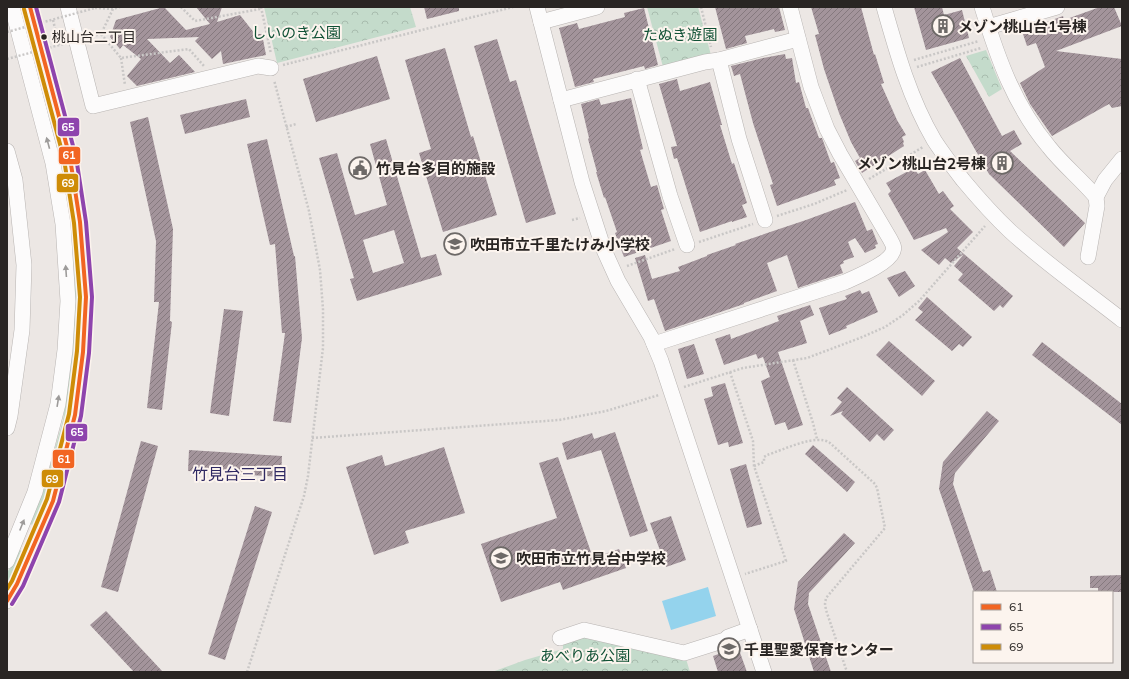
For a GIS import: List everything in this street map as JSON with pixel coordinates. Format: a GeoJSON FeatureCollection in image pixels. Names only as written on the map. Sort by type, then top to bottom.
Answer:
{"type":"FeatureCollection","features":[{"type":"Feature","properties":{"kind":"street"},"geometry":{"type":"LineString","coordinates":[[7,561],[35,492],[58,404],[65,350],[68,300],[63,224],[53,163],[12,7]]}},
{"type":"Feature","properties":{"kind":"street"},"geometry":{"type":"LineString","coordinates":[[7,601],[17,584],[53,501],[75,416],[83,352],[86,297],[80,222],[70,158],[30,7]]}},
{"type":"Feature","properties":{"kind":"street"},"geometry":{"type":"LineString","coordinates":[[68,7],[93,106],[258,66],[271,68]]}},
{"type":"Feature","properties":{"kind":"street"},"geometry":{"type":"LineString","coordinates":[[537,7],[582,182],[604,250],[618,281],[654,344],[672,391],[764,672]]}},
{"type":"Feature","properties":{"kind":"street"},"geometry":{"type":"LineString","coordinates":[[541,22],[598,7]]}},
{"type":"Feature","properties":{"kind":"street"},"geometry":{"type":"LineString","coordinates":[[654,344],[845,282],[871,270],[885,261],[893,253],[894,247],[890,239],[830,135],[811,87],[790,7]]}},
{"type":"Feature","properties":{"kind":"street"},"geometry":{"type":"LineString","coordinates":[[884,7],[901,64],[914,98],[934,140],[948,160],[980,200],[1011,231],[1050,264],[1122,320]]}},
{"type":"Feature","properties":{"kind":"street"},"geometry":{"type":"LineString","coordinates":[[982,7],[990,36],[1013,91],[1028,119],[1050,148],[1096,196]]}},
{"type":"Feature","properties":{"kind":"street"},"geometry":{"type":"LineString","coordinates":[[990,36],[1057,7]]}},
{"type":"Feature","properties":{"kind":"street"},"geometry":{"type":"LineString","coordinates":[[561,100],[618,86],[637,79],[705,62],[719,60],[798,39]]}},
{"type":"Feature","properties":{"kind":"street"},"geometry":{"type":"LineString","coordinates":[[719,60],[741,146],[765,220]]}},
{"type":"Feature","properties":{"kind":"street"},"geometry":{"type":"LineString","coordinates":[[637,79],[670,196],[687,245]]}},
{"type":"Feature","properties":{"kind":"street"},"geometry":{"type":"LineString","coordinates":[[7,151],[15,180],[24,265],[22,330],[7,428]]}},
{"type":"Feature","properties":{"kind":"street"},"geometry":{"type":"LineString","coordinates":[[1088,257],[1097,206],[1096,196],[1105,180],[1122,159]]}},
{"type":"Feature","properties":{"kind":"street"},"geometry":{"type":"LineString","coordinates":[[560,638],[584,630],[684,653],[725,640],[728,637],[750,629]]}},
{"type":"Feature","properties":{"kind":"path"},"geometry":{"type":"LineString","coordinates":[[7,32],[95,8],[113,9],[120,7]]}},
{"type":"Feature","properties":{"kind":"path"},"geometry":{"type":"LineString","coordinates":[[181,7],[195,21],[260,8],[273,60],[271,68],[309,211],[320,270],[323,309],[323,348],[304,496],[247,672]]}},
{"type":"Feature","properties":{"kind":"path"},"geometry":{"type":"LineString","coordinates":[[271,68],[512,7]]}},
{"type":"Feature","properties":{"kind":"path"},"geometry":{"type":"LineString","coordinates":[[701,7],[713,54],[719,60]]}},
{"type":"Feature","properties":{"kind":"path"},"geometry":{"type":"LineString","coordinates":[[7,59],[101,34],[113,9]]}},
{"type":"Feature","properties":{"kind":"path"},"geometry":{"type":"LineString","coordinates":[[53,20],[59,45]]}},
{"type":"Feature","properties":{"kind":"path"},"geometry":{"type":"LineString","coordinates":[[101,34],[121,58],[127,97]]}},
{"type":"Feature","properties":{"kind":"path"},"geometry":{"type":"LineString","coordinates":[[901,64],[990,36]]}},
{"type":"Feature","properties":{"kind":"path"},"geometry":{"type":"LineString","coordinates":[[917,67],[990,36]]}},
{"type":"Feature","properties":{"kind":"path"},"geometry":{"type":"LineString","coordinates":[[121,58],[189,49],[212,76]]}},
{"type":"Feature","properties":{"kind":"path"},"geometry":{"type":"LineString","coordinates":[[286,127],[296,124]]}},
{"type":"Feature","properties":{"kind":"path"},"geometry":{"type":"LineString","coordinates":[[572,220],[582,217]]}},
{"type":"Feature","properties":{"kind":"path"},"geometry":{"type":"LineString","coordinates":[[312,438],[559,420],[606,411],[743,368],[814,355],[885,327],[903,315],[925,295],[987,224]]}},
{"type":"Feature","properties":{"kind":"path"},"geometry":{"type":"LineString","coordinates":[[793,360],[814,423],[816,439]]}},
{"type":"Feature","properties":{"kind":"path"},"geometry":{"type":"LineString","coordinates":[[730,372],[753,441],[754,466],[786,561],[733,578]]}},
{"type":"Feature","properties":{"kind":"path"},"geometry":{"type":"LineString","coordinates":[[754,466],[764,462],[764,457],[767,455],[816,439],[829,442],[871,479],[877,488],[885,528],[826,598],[825,604],[847,672]]}},
{"type":"Feature","properties":{"kind":"green space","name":"しいのき公園"},"geometry":{"type":"Polygon","coordinates":[[[264,7],[410,7],[416,27],[277,63],[264,7]]]}},
{"type":"Feature","properties":{"kind":"green space","name":"たぬき遊園"},"geometry":{"type":"Polygon","coordinates":[[[647,7],[698,7],[711,55],[663,67],[647,7]]]}},
{"type":"Feature","properties":{"kind":"green space"},"geometry":{"type":"Polygon","coordinates":[[[986,50],[1002,89],[989,97],[966,56],[986,50]]]}},
{"type":"Feature","properties":{"kind":"green space"},"geometry":{"type":"Polygon","coordinates":[[[47,111],[51,114],[64,165],[71,203],[69,205],[67,203],[47,117],[47,111]]]}},
{"type":"Feature","properties":{"kind":"green space"},"geometry":{"type":"Polygon","coordinates":[[[73,227],[76,228],[80,284],[74,387],[51,493],[37,524],[32,525],[30,523],[44,487],[63,420],[73,349],[75,285],[70,229],[73,227]]]}},
{"type":"Feature","properties":{"kind":"green space"},"geometry":{"type":"Polygon","coordinates":[[[21,550],[22,554],[7,583],[7,573],[21,550]]]}},
{"type":"Feature","properties":{"kind":"green space","name":"あべりあ公園"},"geometry":{"type":"Polygon","coordinates":[[[583,636],[686,659],[690,672],[492,672],[525,660],[563,649],[563,643],[583,636]]]}},
{"type":"Feature","properties":{"kind":"water"},"geometry":{"type":"Polygon","coordinates":[[[708,587],[716,616],[671,630],[662,601],[708,587]]]}},
{"type":"Feature","properties":{"kind":"building"},"geometry":{"type":"Polygon","coordinates":[[[164,7],[186,30],[210,24],[196,7],[222,7],[217,22],[240,15],[255,34],[262,34],[266,55],[223,64],[221,51],[212,59],[195,41],[199,37],[147,39],[170,63],[179,55],[195,72],[137,86],[127,76],[141,59],[123,45],[120,49],[110,37],[116,20],[164,7]]]}},
{"type":"Feature","properties":{"kind":"building"},"geometry":{"type":"Polygon","coordinates":[[[424,7],[459,7],[459,11],[427,19],[424,7]]]}},
{"type":"Feature","properties":{"kind":"building"},"geometry":{"type":"Polygon","coordinates":[[[715,7],[779,7],[785,30],[775,32],[774,29],[745,36],[747,43],[726,49],[715,7]]]}},
{"type":"Feature","properties":{"kind":"building"},"geometry":{"type":"Polygon","coordinates":[[[811,7],[861,7],[874,55],[875,54],[884,83],[881,84],[897,120],[906,135],[902,137],[904,146],[862,173],[855,161],[860,158],[851,142],[839,113],[824,69],[815,35],[819,34],[811,7]]]}},
{"type":"Feature","properties":{"kind":"building","name":"メゾン桃山台1号棟"},"geometry":{"type":"Polygon","coordinates":[[[914,7],[942,7],[944,15],[962,10],[969,38],[926,50],[914,7]]]}},
{"type":"Feature","properties":{"kind":"building"},"geometry":{"type":"Polygon","coordinates":[[[1100,7],[1114,7],[1122,26],[1056,51],[1122,59],[1122,106],[1112,108],[1109,104],[1052,136],[1030,104],[1020,83],[1045,67],[1036,43],[1027,46],[1022,31],[1063,16],[1064,20],[1100,7]]]}},
{"type":"Feature","properties":{"kind":"building"},"geometry":{"type":"Polygon","coordinates":[[[644,8],[658,65],[645,69],[644,66],[593,79],[594,82],[575,87],[559,28],[577,23],[579,29],[625,17],[624,13],[644,8]]]}},
{"type":"Feature","properties":{"kind":"building"},"geometry":{"type":"Polygon","coordinates":[[[497,39],[510,82],[516,80],[556,214],[526,223],[474,46],[497,39]]]}},
{"type":"Feature","properties":{"kind":"building"},"geometry":{"type":"Polygon","coordinates":[[[445,48],[471,137],[473,136],[497,215],[443,232],[419,153],[431,149],[405,60],[445,48]]]}},
{"type":"Feature","properties":{"kind":"building"},"geometry":{"type":"Polygon","coordinates":[[[785,54],[786,59],[792,58],[796,83],[799,82],[806,108],[808,108],[819,138],[822,138],[831,163],[834,162],[840,178],[834,180],[836,185],[777,206],[770,185],[773,184],[753,123],[740,74],[734,76],[731,66],[785,54]]]}},
{"type":"Feature","properties":{"kind":"building"},"geometry":{"type":"Polygon","coordinates":[[[377,56],[390,99],[316,122],[303,79],[377,56]]]}},
{"type":"Feature","properties":{"kind":"building","name":"メゾン桃山台2号棟"},"geometry":{"type":"Polygon","coordinates":[[[960,58],[1002,136],[1014,130],[1022,144],[1010,151],[1085,223],[1064,247],[989,174],[931,72],[960,58]]]}},
{"type":"Feature","properties":{"kind":"building"},"geometry":{"type":"Polygon","coordinates":[[[677,79],[680,91],[710,82],[722,125],[720,125],[732,164],[734,163],[747,203],[742,205],[747,217],[700,232],[677,158],[674,159],[671,147],[677,146],[659,84],[677,79]]]}},
{"type":"Feature","properties":{"kind":"building"},"geometry":{"type":"Polygon","coordinates":[[[631,98],[643,149],[640,150],[651,187],[657,185],[664,209],[661,210],[671,241],[624,257],[596,172],[581,104],[599,99],[601,105],[631,98]]]}},
{"type":"Feature","properties":{"kind":"building"},"geometry":{"type":"Polygon","coordinates":[[[246,99],[250,117],[185,134],[180,115],[246,99]]]}},
{"type":"Feature","properties":{"kind":"building"},"geometry":{"type":"Polygon","coordinates":[[[148,117],[173,229],[170,321],[172,322],[162,410],[147,408],[159,302],[154,302],[156,241],[130,122],[148,117]]]}},
{"type":"Feature","properties":{"kind":"building"},"geometry":{"type":"Polygon","coordinates":[[[267,139],[295,256],[302,338],[291,423],[273,421],[285,333],[282,333],[275,244],[270,245],[247,144],[267,139]]]}},
{"type":"Feature","properties":{"kind":"building"},"geometry":{"type":"Polygon","coordinates":[[[386,139],[421,258],[436,254],[442,275],[357,301],[350,279],[354,278],[319,158],[337,153],[355,215],[387,205],[370,144],[386,139]],[[394,230],[363,240],[373,273],[404,263],[394,230]]]}},
{"type":"Feature","properties":{"kind":"building"},"geometry":{"type":"Polygon","coordinates":[[[914,168],[918,174],[925,170],[939,194],[943,191],[954,206],[950,209],[973,232],[957,248],[964,254],[951,263],[945,258],[939,265],[921,250],[948,232],[946,228],[914,240],[888,194],[891,191],[886,183],[914,168]]]}},
{"type":"Feature","properties":{"kind":"building"},"geometry":{"type":"Polygon","coordinates":[[[855,202],[867,231],[872,229],[878,244],[875,245],[876,248],[865,253],[855,238],[848,242],[854,257],[843,261],[844,263],[840,265],[843,273],[798,288],[787,255],[767,263],[777,291],[665,331],[654,299],[648,301],[635,258],[645,255],[652,279],[680,271],[678,267],[736,245],[735,244],[855,202]]]}},
{"type":"Feature","properties":{"kind":"building"},"geometry":{"type":"Polygon","coordinates":[[[964,254],[1013,296],[1003,308],[1000,305],[994,311],[958,280],[963,274],[954,266],[964,254]]]}},
{"type":"Feature","properties":{"kind":"building"},"geometry":{"type":"Polygon","coordinates":[[[905,271],[915,286],[899,297],[887,278],[905,271]]]}},
{"type":"Feature","properties":{"kind":"building"},"geometry":{"type":"Polygon","coordinates":[[[860,290],[862,294],[869,291],[878,312],[846,326],[847,328],[829,335],[819,308],[847,299],[845,296],[860,290]]]}},
{"type":"Feature","properties":{"kind":"building"},"geometry":{"type":"Polygon","coordinates":[[[927,297],[972,337],[963,347],[959,344],[952,351],[915,320],[923,312],[918,308],[927,297]]]}},
{"type":"Feature","properties":{"kind":"building"},"geometry":{"type":"Polygon","coordinates":[[[810,305],[814,315],[800,321],[807,343],[778,352],[803,425],[788,430],[785,422],[775,425],[761,381],[770,377],[763,357],[758,359],[756,354],[724,365],[715,339],[730,334],[731,339],[779,321],[777,316],[810,305]]]}},
{"type":"Feature","properties":{"kind":"building"},"geometry":{"type":"Polygon","coordinates":[[[224,309],[243,311],[229,416],[210,413],[224,309]]]}},
{"type":"Feature","properties":{"kind":"building"},"geometry":{"type":"Polygon","coordinates":[[[889,341],[935,381],[922,396],[876,355],[889,341]]]}},
{"type":"Feature","properties":{"kind":"building"},"geometry":{"type":"Polygon","coordinates":[[[1042,342],[1122,404],[1122,425],[1032,355],[1042,342]]]}},
{"type":"Feature","properties":{"kind":"building"},"geometry":{"type":"Polygon","coordinates":[[[694,344],[704,374],[687,379],[678,349],[694,344]]]}},
{"type":"Feature","properties":{"kind":"building"},"geometry":{"type":"Polygon","coordinates":[[[725,383],[743,443],[729,447],[728,442],[718,445],[704,399],[713,396],[711,387],[725,383]]]}},
{"type":"Feature","properties":{"kind":"building"},"geometry":{"type":"Polygon","coordinates":[[[847,387],[894,430],[884,441],[877,434],[870,442],[841,414],[843,411],[830,416],[842,402],[837,398],[847,387]]]}},
{"type":"Feature","properties":{"kind":"building"},"geometry":{"type":"Polygon","coordinates":[[[987,411],[999,421],[955,473],[953,484],[983,572],[990,570],[997,591],[974,591],[939,489],[943,462],[987,411]]]}},
{"type":"Feature","properties":{"kind":"building"},"geometry":{"type":"Polygon","coordinates":[[[615,432],[648,531],[630,537],[601,450],[567,460],[562,443],[592,433],[594,439],[615,432]]]}},
{"type":"Feature","properties":{"kind":"building"},"geometry":{"type":"Polygon","coordinates":[[[141,441],[158,446],[118,592],[101,587],[141,441]]]}},
{"type":"Feature","properties":{"kind":"building"},"geometry":{"type":"Polygon","coordinates":[[[813,445],[855,482],[847,492],[805,454],[813,445]]]}},
{"type":"Feature","properties":{"kind":"building"},"geometry":{"type":"Polygon","coordinates":[[[444,447],[465,513],[405,531],[409,543],[374,555],[346,467],[382,455],[385,466],[444,447]]]}},
{"type":"Feature","properties":{"kind":"building"},"geometry":{"type":"Polygon","coordinates":[[[189,450],[282,456],[281,477],[188,471],[189,450]]]}},
{"type":"Feature","properties":{"kind":"building"},"geometry":{"type":"Polygon","coordinates":[[[558,457],[593,558],[619,549],[626,568],[563,590],[560,582],[501,602],[481,544],[557,518],[539,463],[558,457]]]}},
{"type":"Feature","properties":{"kind":"building"},"geometry":{"type":"Polygon","coordinates":[[[746,464],[762,524],[747,528],[730,469],[746,464]]]}},
{"type":"Feature","properties":{"kind":"building"},"geometry":{"type":"Polygon","coordinates":[[[255,506],[272,512],[225,660],[208,654],[255,506]]]}},
{"type":"Feature","properties":{"kind":"building"},"geometry":{"type":"Polygon","coordinates":[[[671,516],[686,560],[666,567],[650,523],[671,516]]]}},
{"type":"Feature","properties":{"kind":"building"},"geometry":{"type":"Polygon","coordinates":[[[844,533],[855,543],[809,593],[808,604],[831,672],[814,672],[794,609],[798,582],[844,533]]]}},
{"type":"Feature","properties":{"kind":"building"},"geometry":{"type":"Polygon","coordinates":[[[1122,575],[1122,592],[1098,591],[1098,588],[1090,588],[1090,576],[1122,575]]]}},
{"type":"Feature","properties":{"kind":"building"},"geometry":{"type":"Polygon","coordinates":[[[106,611],[163,672],[134,672],[90,625],[106,611]]]}},
{"type":"Feature","properties":{"kind":"building"},"geometry":{"type":"Polygon","coordinates":[[[738,647],[747,672],[718,672],[713,656],[738,647]]]}},
{"type":"Feature","properties":{"kind":"transit line","name":"61"},"geometry":{"type":"LineString","coordinates":[[7,601],[17,584],[53,501],[75,415],[83,352],[86,297],[80,222],[70,158],[30,7]]}},
{"type":"Feature","properties":{"kind":"transit line","name":"65"},"geometry":{"type":"LineString","coordinates":[[12,604],[23,586],[59,502],[81,416],[89,353],[92,297],[86,222],[76,157],[36,7]]}},
{"type":"Feature","properties":{"kind":"transit line","name":"69"},"geometry":{"type":"LineString","coordinates":[[7,589],[12,581],[47,499],[69,414],[77,351],[80,297],[74,223],[64,159],[24,9]]}},
{"type":"Feature","properties":{"kind":"place","name":"メゾン桃山台1号棟"},"geometry":{"type":"Point","coordinates":[943,26]}},
{"type":"Feature","properties":{"kind":"place","name":"桃山台二丁目"},"geometry":{"type":"Point","coordinates":[44,37]}},
{"type":"Feature","properties":{"kind":"place","name":"メゾン桃山台2号棟"},"geometry":{"type":"Point","coordinates":[1002,163]}},
{"type":"Feature","properties":{"kind":"place","name":"竹見台多目的施設"},"geometry":{"type":"Point","coordinates":[360,168]}},
{"type":"Feature","properties":{"kind":"place","name":"吹田市立千里たけみ小学校"},"geometry":{"type":"Point","coordinates":[455,244]}},
{"type":"Feature","properties":{"kind":"place","name":"吹田市立竹見台中学校"},"geometry":{"type":"Point","coordinates":[501,558]}},
{"type":"Feature","properties":{"kind":"place","name":"千里聖愛保育センター"},"geometry":{"type":"Point","coordinates":[729,649]}},
{"type":"Feature","properties":{"kind":"district","name":"竹見台三丁目"},"geometry":{"type":"Point","coordinates":[240,474]}}]}
